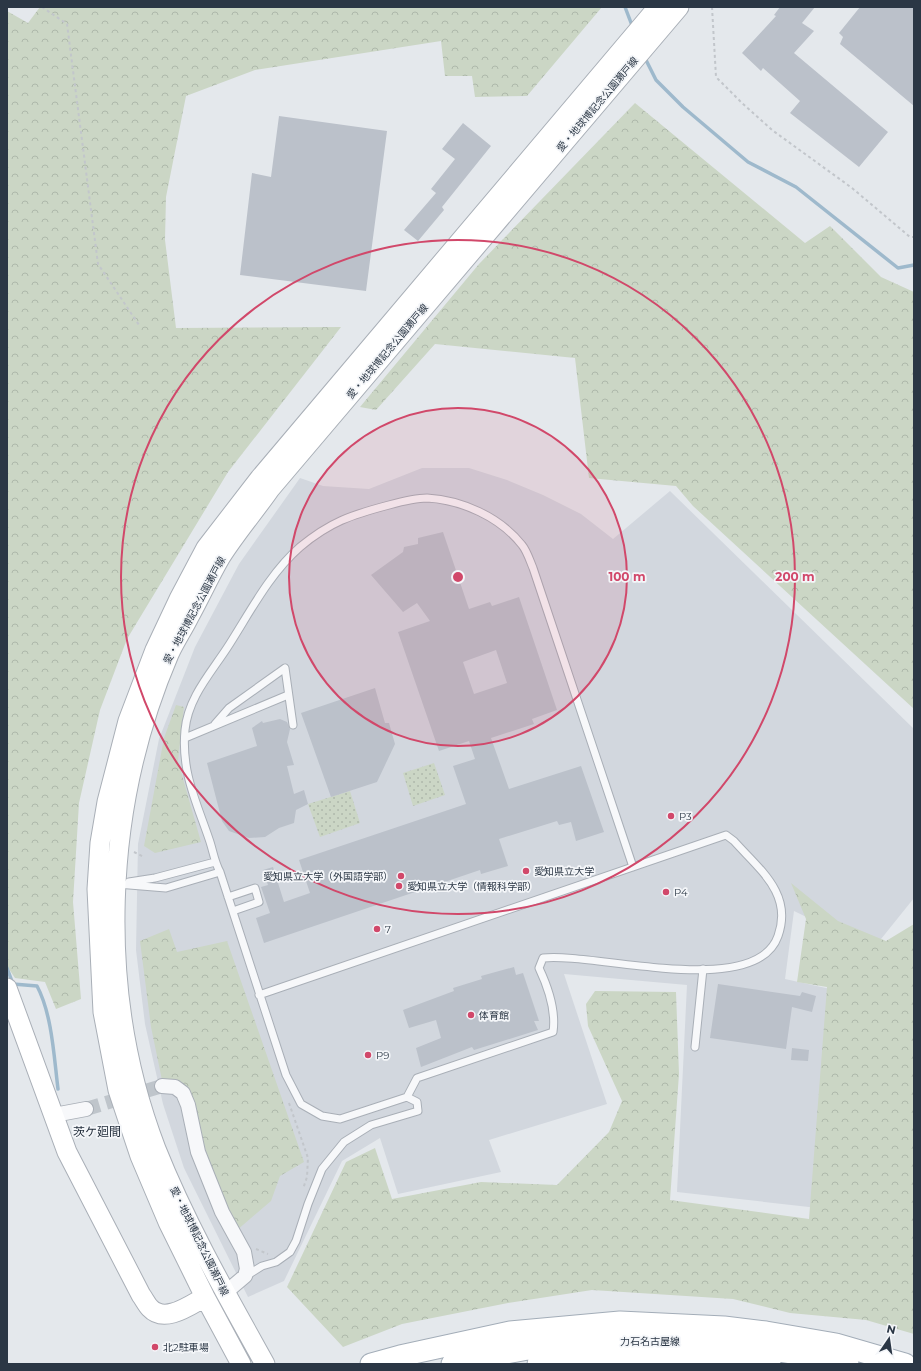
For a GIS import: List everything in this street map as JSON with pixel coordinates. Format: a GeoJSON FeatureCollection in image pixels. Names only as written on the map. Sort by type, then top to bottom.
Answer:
{"type":"FeatureCollection","features":[{"type":"Feature","properties":{"kind":"main road","name":"愛・地球博記念公園瀬戸線"},"geometry":{"type":"LineString","coordinates":[[624,61],[658,7]]}},
{"type":"Feature","properties":{"kind":"main road","name":"愛・地球博記念公園瀬戸線"},"geometry":{"type":"LineString","coordinates":[[265,1364],[225,1293],[183,1211],[156,1147],[136,1086],[123,1021],[116,969],[115,942],[100,843],[107,802],[128,721],[155,650],[179,599],[206,548],[260,478],[624,61],[679,7]]}},
{"type":"Feature","properties":{"kind":"main road","name":"愛・地球博記念公園瀬戸線"},"geometry":{"type":"LineString","coordinates":[[107,887],[103,1012],[118,1090],[143,1164],[168,1222],[240,1363]]}},
{"type":"Feature","properties":{"kind":"main road"},"geometry":{"type":"LineString","coordinates":[[7,988],[68,1152],[141,1295],[150,1309],[162,1314],[174,1313],[205,1297]]}},
{"type":"Feature","properties":{"kind":"main road"},"geometry":{"type":"LineString","coordinates":[[371,1364],[400,1356],[510,1332],[620,1322],[724,1327],[766,1332],[836,1344],[905,1364]]}},
{"type":"Feature","properties":{"kind":"main road","name":"力石名古屋線"},"geometry":{"type":"LineString","coordinates":[[452,1364],[540,1347],[643,1340],[692,1341],[790,1352],[848,1364]]}},
{"type":"Feature","properties":{"kind":"main road","name":"力石名古屋線"},"geometry":{"type":"LineString","coordinates":[[538,1364],[597,1357],[698,1357],[770,1364]]}},
{"type":"Feature","properties":{"kind":"street"},"geometry":{"type":"LineString","coordinates":[[162,1086],[176,1087],[183,1093],[188,1105],[198,1152],[222,1212],[244,1252],[247,1269],[245,1276],[225,1293]]}},
{"type":"Feature","properties":{"kind":"street"},"geometry":{"type":"LineString","coordinates":[[54,1115],[86,1109]]}},
{"type":"Feature","properties":{"kind":"lane"},"geometry":{"type":"LineString","coordinates":[[245,1276],[262,1266],[276,1262],[290,1252],[296,1241],[308,1204],[322,1169],[344,1142],[371,1125],[418,1112],[417,1102],[407,1097],[340,1119],[322,1116],[301,1104],[286,1075],[220,872],[215,862],[188,780],[184,758],[184,738],[194,695],[216,666],[277,570],[300,548],[328,526],[350,515],[399,502],[425,498],[450,502],[482,513],[500,524],[523,545],[533,568],[547,606],[633,867]]}},
{"type":"Feature","properties":{"kind":"lane"},"geometry":{"type":"LineString","coordinates":[[215,724],[229,708],[285,668],[293,725]]}},
{"type":"Feature","properties":{"kind":"lane"},"geometry":{"type":"LineString","coordinates":[[184,738],[288,695]]}},
{"type":"Feature","properties":{"kind":"lane"},"geometry":{"type":"LineString","coordinates":[[259,994],[726,835],[734,841],[778,893],[783,910],[781,928],[777,941],[758,960],[714,970],[703,970],[616,964],[559,956],[542,958],[539,968],[545,981],[555,1022],[553,1032],[416,1078],[407,1097]]}},
{"type":"Feature","properties":{"kind":"lane"},"geometry":{"type":"LineString","coordinates":[[107,887],[155,878],[215,862]]}},
{"type":"Feature","properties":{"kind":"lane"},"geometry":{"type":"LineString","coordinates":[[107,887],[166,888],[220,872]]}},
{"type":"Feature","properties":{"kind":"lane"},"geometry":{"type":"LineString","coordinates":[[228,897],[255,888],[259,902],[232,911]]}},
{"type":"Feature","properties":{"kind":"lane"},"geometry":{"type":"LineString","coordinates":[[695,1047],[703,970]]}},
{"type":"Feature","properties":{"kind":"path"},"geometry":{"type":"LineString","coordinates":[[42,7],[67,24],[98,264],[139,325]]}},
{"type":"Feature","properties":{"kind":"path"},"geometry":{"type":"LineString","coordinates":[[712,7],[716,77],[772,130],[852,188],[910,237],[914,237]]}},
{"type":"Feature","properties":{"kind":"path"},"geometry":{"type":"LineString","coordinates":[[132,851],[144,857]]}},
{"type":"Feature","properties":{"kind":"path"},"geometry":{"type":"LineString","coordinates":[[288,1099],[308,1158],[307,1176],[303,1190]]}},
{"type":"Feature","properties":{"kind":"path"},"geometry":{"type":"LineString","coordinates":[[254,1247],[270,1255]]}},
{"type":"Feature","properties":{"kind":"shaded area","name":"愛知県立大学"},"geometry":{"type":"Polygon","coordinates":[[[422,468],[469,468],[507,480],[543,495],[581,514],[613,539],[670,491],[914,729],[914,898],[873,949],[794,911],[785,979],[835,990],[818,1208],[677,1192],[687,985],[564,974],[607,1104],[489,1140],[501,1172],[398,1194],[380,1138],[342,1161],[284,1281],[248,1297],[184,1168],[163,1104],[145,1024],[136,950],[138,844],[159,739],[195,647],[239,564],[300,478],[323,486],[369,489],[422,468]]]}},
{"type":"Feature","properties":{"kind":"green space"},"geometry":{"type":"Polygon","coordinates":[[[40,7],[602,7],[527,96],[475,97],[472,76],[445,76],[441,41],[255,70],[186,96],[166,197],[165,240],[176,328],[341,327],[228,472],[127,639],[100,710],[79,803],[73,902],[81,999],[56,1009],[45,982],[15,978],[7,966],[7,11],[28,23],[40,7]]]}},
{"type":"Feature","properties":{"kind":"green space"},"geometry":{"type":"Polygon","coordinates":[[[635,103],[805,243],[830,226],[881,277],[914,292],[914,709],[693,506],[676,486],[589,478],[575,358],[435,344],[376,410],[360,407],[479,264],[635,103]]]}},
{"type":"Feature","properties":{"kind":"green space"},"geometry":{"type":"Polygon","coordinates":[[[176,705],[184,707],[178,761],[201,842],[155,853],[144,846],[164,738],[176,705]]]}},
{"type":"Feature","properties":{"kind":"green space"},"geometry":{"type":"Polygon","coordinates":[[[434,763],[445,795],[413,806],[403,773],[434,763]]]}},
{"type":"Feature","properties":{"kind":"green space"},"geometry":{"type":"Polygon","coordinates":[[[350,791],[360,823],[320,837],[308,804],[350,791]]]}},
{"type":"Feature","properties":{"kind":"green space"},"geometry":{"type":"Polygon","coordinates":[[[791,883],[838,921],[886,941],[914,924],[914,1334],[866,1320],[790,1313],[733,1299],[592,1290],[508,1303],[402,1324],[343,1347],[287,1287],[346,1162],[375,1148],[392,1199],[481,1182],[557,1185],[609,1132],[622,1101],[588,1026],[586,1004],[595,991],[676,992],[679,1074],[670,1200],[809,1219],[827,987],[797,982],[806,919],[791,883]]]}},
{"type":"Feature","properties":{"kind":"green space"},"geometry":{"type":"Polygon","coordinates":[[[169,929],[177,952],[227,941],[304,1162],[280,1176],[271,1201],[236,1231],[223,1206],[189,1096],[162,1080],[151,1027],[140,941],[169,929]]]}},
{"type":"Feature","properties":{"kind":"building"},"geometry":{"type":"Polygon","coordinates":[[[780,7],[815,7],[802,23],[814,31],[794,53],[888,132],[859,167],[790,113],[800,101],[763,68],[761,71],[742,53],[776,16],[774,15],[780,7]]]}},
{"type":"Feature","properties":{"kind":"building"},"geometry":{"type":"Polygon","coordinates":[[[860,7],[914,7],[914,106],[840,44],[843,37],[839,33],[860,7]]]}},
{"type":"Feature","properties":{"kind":"building"},"geometry":{"type":"Polygon","coordinates":[[[279,116],[387,131],[366,291],[240,275],[252,173],[271,177],[279,116]]]}},
{"type":"Feature","properties":{"kind":"building"},"geometry":{"type":"Polygon","coordinates":[[[463,123],[491,146],[442,207],[444,210],[418,241],[404,230],[436,193],[431,189],[455,159],[442,149],[463,123]]]}},
{"type":"Feature","properties":{"kind":"building"},"geometry":{"type":"Polygon","coordinates":[[[443,532],[469,609],[490,602],[492,606],[519,597],[557,710],[532,719],[534,724],[491,738],[509,789],[581,766],[604,832],[576,841],[571,822],[559,825],[557,821],[499,839],[508,866],[481,874],[480,870],[264,943],[256,918],[270,913],[261,887],[268,885],[263,870],[273,867],[284,902],[310,893],[299,860],[466,804],[453,766],[475,759],[469,741],[439,751],[398,632],[430,621],[417,603],[403,612],[371,575],[403,552],[404,547],[418,544],[418,538],[443,532]],[[496,650],[463,662],[474,694],[507,683],[496,650]]]}},
{"type":"Feature","properties":{"kind":"building"},"geometry":{"type":"Polygon","coordinates":[[[375,688],[385,723],[389,723],[395,744],[377,782],[331,797],[301,713],[375,688]]]}},
{"type":"Feature","properties":{"kind":"building"},"geometry":{"type":"Polygon","coordinates":[[[280,719],[287,722],[290,729],[287,742],[294,765],[287,766],[294,794],[304,790],[308,804],[296,810],[294,823],[279,828],[265,837],[249,838],[229,831],[222,821],[207,763],[257,746],[252,728],[262,721],[263,723],[280,719]]]}},
{"type":"Feature","properties":{"kind":"building","name":"体育館"},"geometry":{"type":"Polygon","coordinates":[[[514,967],[516,975],[523,973],[539,1021],[534,1021],[538,1030],[474,1050],[472,1047],[421,1067],[416,1048],[441,1038],[436,1020],[409,1028],[403,1010],[454,991],[453,988],[482,979],[481,976],[514,967]]]}},
{"type":"Feature","properties":{"kind":"building"},"geometry":{"type":"Polygon","coordinates":[[[718,984],[800,996],[802,992],[816,996],[812,1012],[792,1007],[786,1049],[710,1038],[718,984]]]}},
{"type":"Feature","properties":{"kind":"building"},"geometry":{"type":"Polygon","coordinates":[[[792,1048],[809,1050],[808,1061],[791,1060],[792,1048]]]}},
{"type":"Feature","properties":{"kind":"waterway"},"geometry":{"type":"LineString","coordinates":[[625,7],[633,28]]}},
{"type":"Feature","properties":{"kind":"waterway"},"geometry":{"type":"LineString","coordinates":[[645,58],[656,80],[683,107],[748,162],[796,187],[898,268],[914,265]]}},
{"type":"Feature","properties":{"kind":"waterway"},"geometry":{"type":"LineString","coordinates":[[7,968],[13,984],[37,986],[42,997],[52,1036],[58,1089]]}},
{"type":"Feature","properties":{"kind":"tunnel"},"geometry":{"type":"LineString","coordinates":[[86,1109],[162,1086]]}},
{"type":"Feature","properties":{"kind":"place","name":"P3"},"geometry":{"type":"Point","coordinates":[671,816]}},
{"type":"Feature","properties":{"kind":"place","name":"愛知県立大学"},"geometry":{"type":"Point","coordinates":[526,871]}},
{"type":"Feature","properties":{"kind":"place","name":"愛知県立大学（外国語学部）"},"geometry":{"type":"Point","coordinates":[401,876]}},
{"type":"Feature","properties":{"kind":"place","name":"愛知県立大学（情報科学部）"},"geometry":{"type":"Point","coordinates":[399,886]}},
{"type":"Feature","properties":{"kind":"place","name":"P4"},"geometry":{"type":"Point","coordinates":[666,892]}},
{"type":"Feature","properties":{"kind":"place","name":"7"},"geometry":{"type":"Point","coordinates":[377,929]}},
{"type":"Feature","properties":{"kind":"place","name":"体育館"},"geometry":{"type":"Point","coordinates":[471,1015]}},
{"type":"Feature","properties":{"kind":"place","name":"P9"},"geometry":{"type":"Point","coordinates":[368,1055]}},
{"type":"Feature","properties":{"kind":"place","name":"北2駐車場"},"geometry":{"type":"Point","coordinates":[155,1347]}},
{"type":"Feature","properties":{"kind":"district","name":"茨ケ廻間"},"geometry":{"type":"Point","coordinates":[97,1132]}}]}
